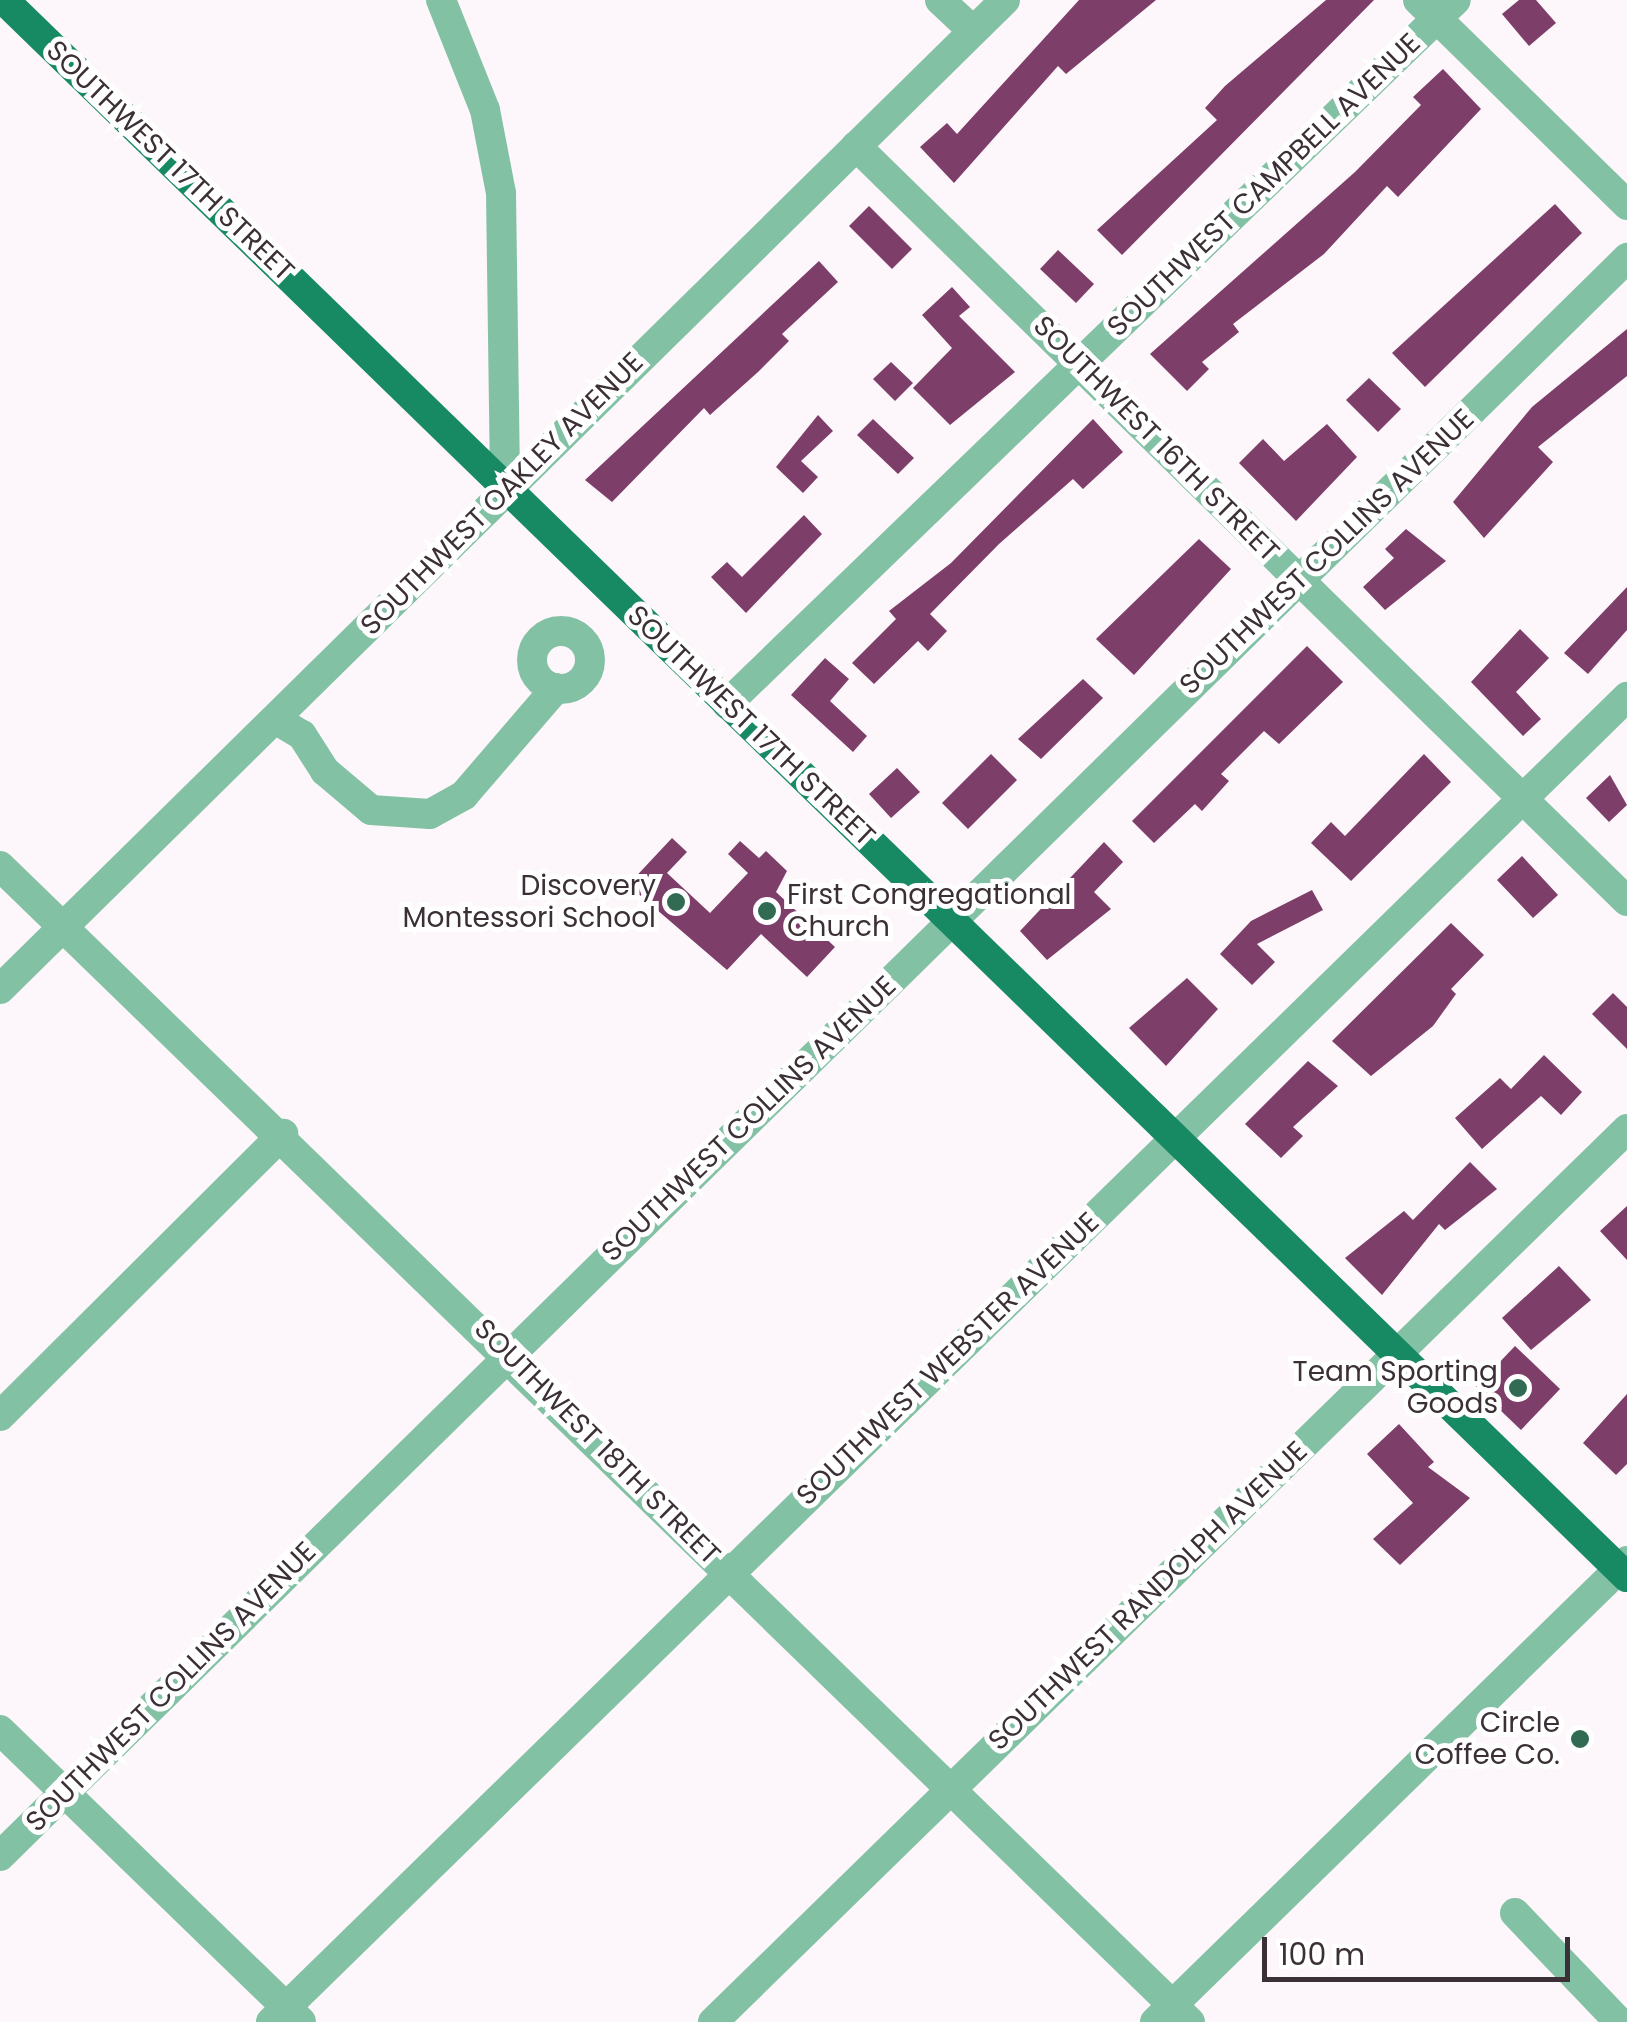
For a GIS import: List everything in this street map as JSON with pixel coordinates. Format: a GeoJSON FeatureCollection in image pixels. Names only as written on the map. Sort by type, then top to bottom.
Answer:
{"type":"FeatureCollection","features":[{"type":"Feature","properties":{"kind":"main road","name":"SOUTHWEST 17TH STREET"},"geometry":{"type":"LineString","coordinates":[[4,0],[1396,1356],[1624,1569]]}},
{"type":"Feature","properties":{"kind":"street"},"geometry":{"type":"LineString","coordinates":[[441,0],[485,110],[501,193],[505,488]]}},
{"type":"Feature","properties":{"kind":"street"},"geometry":{"type":"LineString","coordinates":[[940,0],[973,32]]}},
{"type":"Feature","properties":{"kind":"street","name":"SOUTHWEST OAKLEY AVENUE"},"geometry":{"type":"LineString","coordinates":[[0,989],[1005,0]]}},
{"type":"Feature","properties":{"kind":"street"},"geometry":{"type":"LineString","coordinates":[[1437,6],[1627,206]]}},
{"type":"Feature","properties":{"kind":"street","name":"SOUTHWEST CAMPBELL AVENUE"},"geometry":{"type":"LineString","coordinates":[[727,704],[1080,363],[1437,6]]}},
{"type":"Feature","properties":{"kind":"street","name":"SOUTHWEST 16TH STREET"},"geometry":{"type":"LineString","coordinates":[[856,146],[1627,901]]}},
{"type":"Feature","properties":{"kind":"street","name":"SOUTHWEST COLLINS AVENUE"},"geometry":{"type":"LineString","coordinates":[[0,1856],[1627,258]]}},
{"type":"Feature","properties":{"kind":"street"},"geometry":{"type":"LineString","coordinates":[[276,719],[310,772],[325,771],[371,810],[430,814],[464,795],[556,688]]}},
{"type":"Feature","properties":{"kind":"street","name":"SOUTHWEST WEBSTER AVENUE"},"geometry":{"type":"LineString","coordinates":[[286,2017],[728,1572],[1627,698]]}},
{"type":"Feature","properties":{"kind":"street","name":"SOUTHWEST 18TH STREET"},"geometry":{"type":"LineString","coordinates":[[0,866],[283,1134],[952,1788],[1172,2016]]}},
{"type":"Feature","properties":{"kind":"street","name":"SOUTHWEST RANDOLPH AVENUE"},"geometry":{"type":"LineString","coordinates":[[712,2022],[1627,1129]]}},
{"type":"Feature","properties":{"kind":"street"},"geometry":{"type":"LineString","coordinates":[[0,1416],[283,1134]]}},
{"type":"Feature","properties":{"kind":"street"},"geometry":{"type":"LineString","coordinates":[[1172,2016],[1624,1569]]}},
{"type":"Feature","properties":{"kind":"street"},"geometry":{"type":"LineString","coordinates":[[0,1730],[286,2017]]}},
{"type":"Feature","properties":{"kind":"street"},"geometry":{"type":"LineString","coordinates":[[1515,1913],[1616,2014]]}},
{"type":"Feature","properties":{"kind":"building"},"geometry":{"type":"Polygon","coordinates":[[[1079,0],[1156,0],[1066,74],[1058,66],[954,183],[920,147],[947,123],[957,134],[1079,0]]]}},
{"type":"Feature","properties":{"kind":"building"},"geometry":{"type":"Polygon","coordinates":[[[1326,0],[1374,0],[1122,255],[1097,230],[1217,120],[1205,108],[1225,86],[1326,0]]]}},
{"type":"Feature","properties":{"kind":"building"},"geometry":{"type":"Polygon","coordinates":[[[1519,0],[1536,0],[1556,23],[1529,46],[1502,14],[1519,0]]]}},
{"type":"Feature","properties":{"kind":"building"},"geometry":{"type":"Polygon","coordinates":[[[1443,69],[1481,109],[1398,197],[1387,186],[1324,254],[1233,324],[1239,332],[1202,362],[1209,369],[1187,391],[1150,354],[1355,172],[1421,105],[1413,97],[1443,69]]]}},
{"type":"Feature","properties":{"kind":"building"},"geometry":{"type":"Polygon","coordinates":[[[1555,204],[1582,233],[1425,387],[1392,353],[1555,204]]]}},
{"type":"Feature","properties":{"kind":"building"},"geometry":{"type":"Polygon","coordinates":[[[869,206],[912,249],[892,269],[849,226],[869,206]]]}},
{"type":"Feature","properties":{"kind":"building"},"geometry":{"type":"Polygon","coordinates":[[[1058,250],[1094,284],[1076,303],[1040,269],[1058,250]]]}},
{"type":"Feature","properties":{"kind":"building"},"geometry":{"type":"Polygon","coordinates":[[[819,261],[838,282],[782,334],[789,341],[758,372],[710,415],[704,408],[612,502],[585,480],[819,261]]]}},
{"type":"Feature","properties":{"kind":"building"},"geometry":{"type":"Polygon","coordinates":[[[952,287],[970,307],[959,316],[1015,372],[950,425],[913,388],[952,348],[922,315],[952,287]]]}},
{"type":"Feature","properties":{"kind":"building"},"geometry":{"type":"Polygon","coordinates":[[[1627,329],[1627,376],[1538,447],[1553,462],[1484,538],[1453,502],[1532,407],[1627,329]]]}},
{"type":"Feature","properties":{"kind":"building"},"geometry":{"type":"Polygon","coordinates":[[[891,362],[913,383],[895,401],[873,379],[891,362]]]}},
{"type":"Feature","properties":{"kind":"building"},"geometry":{"type":"Polygon","coordinates":[[[1369,378],[1401,409],[1378,432],[1346,400],[1369,378]]]}},
{"type":"Feature","properties":{"kind":"building"},"geometry":{"type":"Polygon","coordinates":[[[818,415],[833,431],[801,461],[818,477],[803,493],[776,467],[818,415]]]}},
{"type":"Feature","properties":{"kind":"building"},"geometry":{"type":"Polygon","coordinates":[[[873,419],[914,458],[898,474],[857,435],[873,419]]]}},
{"type":"Feature","properties":{"kind":"building"},"geometry":{"type":"Polygon","coordinates":[[[1093,419],[1123,452],[1083,489],[1073,479],[999,544],[930,614],[947,631],[928,651],[918,641],[874,684],[852,663],[896,619],[889,611],[951,563],[1093,419]]]}},
{"type":"Feature","properties":{"kind":"building"},"geometry":{"type":"Polygon","coordinates":[[[1327,424],[1357,457],[1296,521],[1239,463],[1263,439],[1284,461],[1327,424]]]}},
{"type":"Feature","properties":{"kind":"building"},"geometry":{"type":"Polygon","coordinates":[[[804,515],[822,534],[746,613],[711,577],[727,562],[742,577],[804,515]]]}},
{"type":"Feature","properties":{"kind":"building"},"geometry":{"type":"Polygon","coordinates":[[[1406,529],[1446,561],[1385,610],[1363,587],[1394,558],[1385,549],[1406,529]]]}},
{"type":"Feature","properties":{"kind":"building"},"geometry":{"type":"Polygon","coordinates":[[[1199,539],[1231,569],[1134,675],[1096,639],[1199,539]]]}},
{"type":"Feature","properties":{"kind":"building"},"geometry":{"type":"Polygon","coordinates":[[[1627,587],[1627,630],[1588,674],[1564,653],[1627,587]]]}},
{"type":"Feature","properties":{"kind":"building"},"geometry":{"type":"Polygon","coordinates":[[[1520,629],[1549,658],[1516,692],[1541,719],[1523,736],[1471,682],[1520,629]]]}},
{"type":"Feature","properties":{"kind":"building"},"geometry":{"type":"Polygon","coordinates":[[[1307,646],[1343,682],[1279,744],[1264,731],[1221,774],[1229,781],[1202,811],[1195,804],[1154,843],[1132,821],[1307,646]]]}},
{"type":"Feature","properties":{"kind":"building"},"geometry":{"type":"Polygon","coordinates":[[[825,658],[849,679],[830,701],[867,736],[853,752],[791,695],[825,658]]]}},
{"type":"Feature","properties":{"kind":"building"},"geometry":{"type":"Polygon","coordinates":[[[1083,679],[1103,698],[1041,759],[1018,739],[1083,679]]]}},
{"type":"Feature","properties":{"kind":"building"},"geometry":{"type":"Polygon","coordinates":[[[991,754],[1017,780],[968,829],[942,803],[991,754]]]}},
{"type":"Feature","properties":{"kind":"building"},"geometry":{"type":"Polygon","coordinates":[[[1424,754],[1451,782],[1351,881],[1311,843],[1331,822],[1345,836],[1424,754]]]}},
{"type":"Feature","properties":{"kind":"building"},"geometry":{"type":"Polygon","coordinates":[[[897,768],[920,792],[891,818],[869,794],[897,768]]]}},
{"type":"Feature","properties":{"kind":"building"},"geometry":{"type":"Polygon","coordinates":[[[1610,775],[1627,805],[1609,822],[1586,798],[1610,775]]]}},
{"type":"Feature","properties":{"kind":"building"},"geometry":{"type":"Polygon","coordinates":[[[672,838],[687,852],[667,873],[710,913],[748,873],[728,854],[740,841],[759,858],[766,851],[787,871],[776,892],[835,947],[807,977],[761,934],[727,970],[628,885],[672,838]]]}},
{"type":"Feature","properties":{"kind":"building"},"geometry":{"type":"Polygon","coordinates":[[[1104,842],[1123,862],[1094,892],[1111,909],[1047,960],[1020,931],[1104,842]]]}},
{"type":"Feature","properties":{"kind":"building"},"geometry":{"type":"Polygon","coordinates":[[[1522,856],[1558,895],[1533,918],[1497,880],[1522,856]]]}},
{"type":"Feature","properties":{"kind":"building"},"geometry":{"type":"Polygon","coordinates":[[[1312,890],[1323,910],[1257,944],[1275,962],[1252,985],[1220,954],[1251,921],[1312,890]]]}},
{"type":"Feature","properties":{"kind":"building"},"geometry":{"type":"Polygon","coordinates":[[[1451,923],[1484,955],[1451,989],[1456,994],[1433,1026],[1371,1076],[1332,1041],[1451,923]]]}},
{"type":"Feature","properties":{"kind":"building"},"geometry":{"type":"Polygon","coordinates":[[[1187,978],[1218,1009],[1166,1066],[1129,1028],[1187,978]]]}},
{"type":"Feature","properties":{"kind":"building"},"geometry":{"type":"Polygon","coordinates":[[[1613,993],[1627,1007],[1627,1049],[1592,1014],[1613,993]]]}},
{"type":"Feature","properties":{"kind":"building"},"geometry":{"type":"Polygon","coordinates":[[[1544,1055],[1582,1092],[1561,1115],[1541,1096],[1482,1149],[1455,1118],[1500,1078],[1511,1089],[1544,1055]]]}},
{"type":"Feature","properties":{"kind":"building"},"geometry":{"type":"Polygon","coordinates":[[[1308,1061],[1338,1086],[1293,1127],[1303,1136],[1281,1158],[1245,1124],[1308,1061]]]}},
{"type":"Feature","properties":{"kind":"building"},"geometry":{"type":"Polygon","coordinates":[[[1470,1162],[1497,1189],[1445,1230],[1439,1224],[1382,1295],[1345,1258],[1404,1211],[1413,1220],[1470,1162]]]}},
{"type":"Feature","properties":{"kind":"building"},"geometry":{"type":"Polygon","coordinates":[[[1627,1206],[1627,1260],[1600,1231],[1627,1206]]]}},
{"type":"Feature","properties":{"kind":"building"},"geometry":{"type":"Polygon","coordinates":[[[1559,1266],[1591,1300],[1531,1350],[1502,1318],[1559,1266]]]}},
{"type":"Feature","properties":{"kind":"building","name":"Team Sporting Goods"},"geometry":{"type":"Polygon","coordinates":[[[1515,1346],[1560,1389],[1521,1430],[1476,1387],[1515,1346]]]}},
{"type":"Feature","properties":{"kind":"building"},"geometry":{"type":"Polygon","coordinates":[[[1627,1394],[1627,1464],[1616,1475],[1583,1443],[1627,1394]]]}},
{"type":"Feature","properties":{"kind":"building"},"geometry":{"type":"Polygon","coordinates":[[[1399,1424],[1434,1462],[1428,1467],[1470,1498],[1400,1565],[1373,1539],[1413,1503],[1367,1454],[1399,1424]]]}},
{"type":"Feature","properties":{"kind":"place","name":"Discovery Montessori School"},"geometry":{"type":"Point","coordinates":[676,902]}},
{"type":"Feature","properties":{"kind":"place","name":"First Congregational Church"},"geometry":{"type":"Point","coordinates":[767,911]}},
{"type":"Feature","properties":{"kind":"place","name":"Team Sporting Goods"},"geometry":{"type":"Point","coordinates":[1518,1388]}},
{"type":"Feature","properties":{"kind":"place","name":"Circle Coffee Co."},"geometry":{"type":"Point","coordinates":[1580,1739]}}]}
